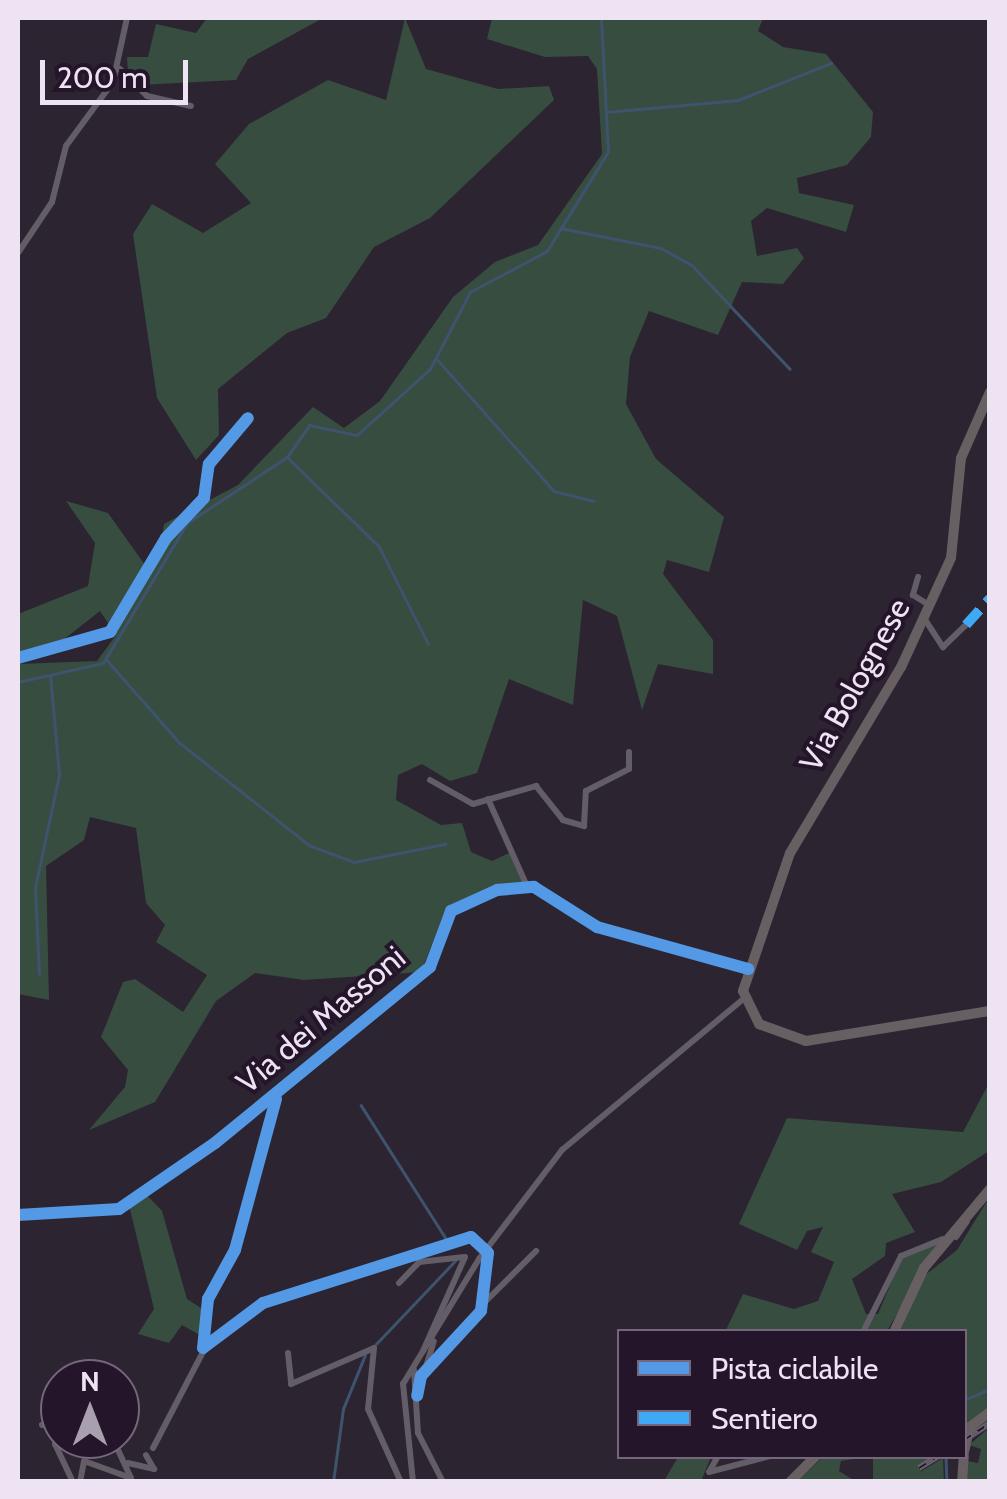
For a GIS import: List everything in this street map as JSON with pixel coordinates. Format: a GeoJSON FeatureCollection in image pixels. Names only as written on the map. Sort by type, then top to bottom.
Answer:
{"type":"FeatureCollection","features":[{"type":"Feature","properties":{"kind":"main road","name":"Via Bolognese"},"geometry":{"type":"LineString","coordinates":[[739,997],[800,831],[926,611],[954,548],[962,458],[990,392]]}},
{"type":"Feature","properties":{"kind":"main road"},"geometry":{"type":"LineString","coordinates":[[739,997],[766,1030],[806,1041],[990,1011]]}},
{"type":"Feature","properties":{"kind":"main road"},"geometry":{"type":"LineString","coordinates":[[895,1329],[924,1268],[961,1230],[990,1189]]}},
{"type":"Feature","properties":{"kind":"main road"},"geometry":{"type":"LineString","coordinates":[[967,1440],[970,1427],[990,1412]]}},
{"type":"Feature","properties":{"kind":"main road"},"geometry":{"type":"LineString","coordinates":[[790,1482],[813,1459]]}},
{"type":"Feature","properties":{"kind":"street"},"geometry":{"type":"LineString","coordinates":[[18,253],[52,202],[66,146],[113,82],[127,18]]}},
{"type":"Feature","properties":{"kind":"street"},"geometry":{"type":"LineString","coordinates":[[119,68],[147,96],[191,106]]}},
{"type":"Feature","properties":{"kind":"street"},"geometry":{"type":"LineString","coordinates":[[18,658],[110,632],[166,538],[204,498],[210,464],[248,418]]}},
{"type":"Feature","properties":{"kind":"street"},"geometry":{"type":"LineString","coordinates":[[918,577],[913,595],[926,611],[943,647],[966,625]]}},
{"type":"Feature","properties":{"kind":"street"},"geometry":{"type":"LineString","coordinates":[[430,780],[473,804],[536,786],[563,820],[584,826],[586,791],[629,769],[629,752]]}},
{"type":"Feature","properties":{"kind":"street"},"geometry":{"type":"LineString","coordinates":[[488,799],[527,886],[597,927],[746,975]]}},
{"type":"Feature","properties":{"kind":"street","name":"Via dei Massoni"},"geometry":{"type":"LineString","coordinates":[[18,1215],[118,1209],[276,1094],[430,966],[451,911],[527,886]]}},
{"type":"Feature","properties":{"kind":"street"},"geometry":{"type":"LineString","coordinates":[[412,1482],[400,1409],[413,1367],[486,1250],[562,1150],[739,997]]}},
{"type":"Feature","properties":{"kind":"street"},"geometry":{"type":"LineString","coordinates":[[152,1448],[204,1350],[208,1300],[236,1250],[276,1094]]}},
{"type":"Feature","properties":{"kind":"street"},"geometry":{"type":"LineString","coordinates":[[864,1329],[901,1256],[961,1230]]}},
{"type":"Feature","properties":{"kind":"street"},"geometry":{"type":"LineString","coordinates":[[204,1350],[263,1303],[360,1266],[471,1236],[486,1250]]}},
{"type":"Feature","properties":{"kind":"street"},"geometry":{"type":"LineString","coordinates":[[481,1306],[486,1250]]}},
{"type":"Feature","properties":{"kind":"street"},"geometry":{"type":"LineString","coordinates":[[425,1371],[481,1306],[536,1252]]}},
{"type":"Feature","properties":{"kind":"street"},"geometry":{"type":"LineString","coordinates":[[399,1283],[420,1262],[465,1257],[423,1352]]}},
{"type":"Feature","properties":{"kind":"street"},"geometry":{"type":"LineString","coordinates":[[417,1396],[434,1341]]}},
{"type":"Feature","properties":{"kind":"street"},"geometry":{"type":"LineString","coordinates":[[288,1353],[291,1384],[374,1348],[368,1409],[402,1482]]}},
{"type":"Feature","properties":{"kind":"street"},"geometry":{"type":"LineString","coordinates":[[413,1367],[418,1433],[443,1482]]}},
{"type":"Feature","properties":{"kind":"street"},"geometry":{"type":"LineString","coordinates":[[127,1463],[154,1469],[146,1455]]}},
{"type":"Feature","properties":{"kind":"street"},"geometry":{"type":"LineString","coordinates":[[63,1459],[76,1482]]}},
{"type":"Feature","properties":{"kind":"street"},"geometry":{"type":"LineString","coordinates":[[76,1482],[84,1462],[131,1478],[125,1459]]}},
{"type":"Feature","properties":{"kind":"street"},"geometry":{"type":"LineString","coordinates":[[702,1482],[716,1459]]}},
{"type":"Feature","properties":{"kind":"street"},"geometry":{"type":"LineString","coordinates":[[709,1472],[759,1459]]}},
{"type":"Feature","properties":{"kind":"green space"},"geometry":{"type":"Polygon","coordinates":[[[207,18],[323,18],[248,59],[236,80],[140,85],[128,74],[127,57],[148,57],[156,24],[196,33],[207,18]]]}},
{"type":"Feature","properties":{"kind":"green space"},"geometry":{"type":"Polygon","coordinates":[[[405,18],[426,69],[498,89],[549,86],[554,100],[430,218],[374,247],[326,318],[287,333],[218,389],[219,435],[196,460],[157,398],[133,234],[152,204],[203,233],[251,203],[215,164],[249,124],[328,80],[386,100],[405,18]]]}},
{"type":"Feature","properties":{"kind":"green space"},"geometry":{"type":"Polygon","coordinates":[[[492,18],[763,18],[758,31],[783,47],[826,54],[873,112],[871,137],[847,165],[797,178],[799,193],[854,205],[846,232],[767,208],[751,221],[757,256],[797,248],[804,258],[783,284],[742,282],[718,335],[649,311],[630,357],[626,404],[656,459],[724,517],[709,572],[667,560],[663,574],[713,640],[713,674],[658,664],[642,710],[617,616],[583,600],[573,705],[509,679],[477,773],[450,781],[422,764],[398,775],[396,800],[441,825],[462,823],[471,852],[492,861],[509,853],[523,884],[491,888],[444,913],[421,972],[304,980],[255,973],[216,1001],[155,1102],[89,1130],[125,1087],[128,1070],[101,1037],[123,982],[135,979],[183,1012],[207,975],[156,942],[165,925],[146,903],[136,828],[90,817],[84,840],[46,866],[49,1000],[18,994],[18,664],[97,661],[116,635],[100,611],[49,651],[18,655],[18,614],[88,586],[95,543],[66,501],[108,513],[145,565],[159,557],[164,524],[238,485],[313,407],[344,428],[380,401],[453,297],[495,262],[538,245],[602,154],[597,69],[588,56],[545,57],[487,39],[492,18]]]}},
{"type":"Feature","properties":{"kind":"green space"},"geometry":{"type":"Polygon","coordinates":[[[989,1083],[989,1151],[941,1182],[892,1194],[915,1232],[886,1243],[885,1256],[852,1279],[866,1314],[878,1314],[902,1257],[938,1244],[888,1329],[726,1329],[743,1294],[794,1309],[818,1301],[834,1262],[811,1252],[823,1227],[807,1231],[797,1250],[739,1224],[787,1118],[963,1132],[989,1083]]]}},
{"type":"Feature","properties":{"kind":"green space"},"geometry":{"type":"Polygon","coordinates":[[[142,1190],[162,1211],[187,1299],[204,1310],[200,1335],[182,1325],[169,1343],[138,1334],[154,1309],[129,1205],[142,1190]]]}},
{"type":"Feature","properties":{"kind":"green space"},"geometry":{"type":"Polygon","coordinates":[[[989,1198],[989,1406],[967,1430],[967,1329],[901,1329],[924,1276],[957,1250],[989,1198]]]}},
{"type":"Feature","properties":{"kind":"green space"},"geometry":{"type":"Polygon","coordinates":[[[989,1428],[989,1481],[965,1482],[966,1461],[978,1463],[981,1449],[969,1445],[989,1428]]]}},
{"type":"Feature","properties":{"kind":"green space"},"geometry":{"type":"Polygon","coordinates":[[[677,1459],[710,1459],[702,1479],[664,1481],[677,1459]]]}},
{"type":"Feature","properties":{"kind":"green space"},"geometry":{"type":"Polygon","coordinates":[[[821,1459],[854,1459],[841,1461],[839,1471],[855,1481],[797,1482],[821,1459]]]}},
{"type":"Feature","properties":{"kind":"green space"},"geometry":{"type":"Polygon","coordinates":[[[873,1459],[930,1459],[920,1472],[943,1459],[944,1481],[873,1481],[873,1459]]]}},
{"type":"Feature","properties":{"kind":"waterway"},"geometry":{"type":"LineString","coordinates":[[18,682],[103,663],[187,523],[287,457],[309,425],[357,435],[430,369],[470,292],[547,251],[608,152],[601,18]]}},
{"type":"Feature","properties":{"kind":"waterway"},"geometry":{"type":"LineString","coordinates":[[606,112],[738,100],[831,63]]}},
{"type":"Feature","properties":{"kind":"waterway"},"geometry":{"type":"LineString","coordinates":[[560,228],[661,248],[693,266],[790,369]]}},
{"type":"Feature","properties":{"kind":"waterway"},"geometry":{"type":"LineString","coordinates":[[437,359],[554,491],[594,501]]}},
{"type":"Feature","properties":{"kind":"waterway"},"geometry":{"type":"LineString","coordinates":[[287,457],[379,546],[428,643]]}},
{"type":"Feature","properties":{"kind":"waterway"},"geometry":{"type":"LineString","coordinates":[[107,660],[180,743],[309,845],[354,862],[445,844]]}},
{"type":"Feature","properties":{"kind":"waterway"},"geometry":{"type":"LineString","coordinates":[[39,974],[35,888],[59,775],[50,675]]}},
{"type":"Feature","properties":{"kind":"waterway"},"geometry":{"type":"LineString","coordinates":[[361,1105],[447,1240]]}},
{"type":"Feature","properties":{"kind":"waterway"},"geometry":{"type":"LineString","coordinates":[[375,1345],[455,1261]]}},
{"type":"Feature","properties":{"kind":"waterway"},"geometry":{"type":"LineString","coordinates":[[333,1482],[343,1409],[365,1355]]}},
{"type":"Feature","properties":{"kind":"waterway"},"geometry":{"type":"LineString","coordinates":[[967,1399],[990,1389]]}},
{"type":"Feature","properties":{"kind":"waterway"},"geometry":{"type":"LineString","coordinates":[[946,1459],[947,1482]]}},
{"type":"Feature","properties":{"kind":"railway"},"geometry":{"type":"LineString","coordinates":[[967,1438],[990,1423]]}},
{"type":"Feature","properties":{"kind":"railway"},"geometry":{"type":"LineString","coordinates":[[919,1468],[933,1459]]}},
{"type":"Feature","properties":{"kind":"marked path"},"geometry":{"type":"LineString","coordinates":[[966,625],[990,598]]}},
{"type":"Feature","properties":{"kind":"cycle path"},"geometry":{"type":"LineString","coordinates":[[18,658],[110,632],[166,538],[204,498],[209,464],[248,418]]}},
{"type":"Feature","properties":{"kind":"cycle path"},"geometry":{"type":"LineString","coordinates":[[18,1215],[119,1209],[215,1143],[430,967],[451,911],[497,890],[534,887],[597,927],[748,969]]}},
{"type":"Feature","properties":{"kind":"cycle path"},"geometry":{"type":"LineString","coordinates":[[276,1099],[235,1250],[208,1299],[203,1348],[263,1303],[471,1237],[488,1253],[481,1311],[421,1376],[417,1396]]}}]}
